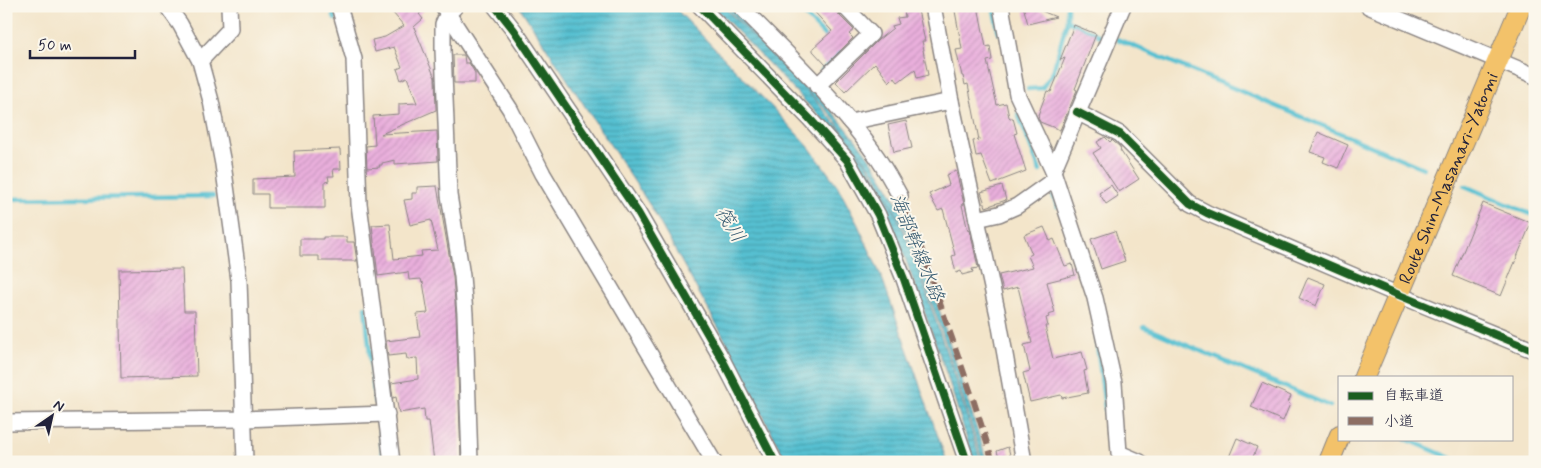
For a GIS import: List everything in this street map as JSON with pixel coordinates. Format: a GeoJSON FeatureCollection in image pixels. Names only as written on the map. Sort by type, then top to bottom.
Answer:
{"type":"FeatureCollection","features":[{"type":"Feature","properties":{"kind":"main road","name":"Route Shin-Masanari-Yatomi"},"geometry":{"type":"LineString","coordinates":[[1364,376],[1521,6]]}},
{"type":"Feature","properties":{"kind":"main road"},"geometry":{"type":"LineString","coordinates":[[1329,462],[1338,440]]}},
{"type":"Feature","properties":{"kind":"street"},"geometry":{"type":"LineString","coordinates":[[167,6],[180,24],[200,61],[211,101],[223,164],[238,280],[245,462]]}},
{"type":"Feature","properties":{"kind":"street"},"geometry":{"type":"LineString","coordinates":[[200,61],[230,29],[229,6]]}},
{"type":"Feature","properties":{"kind":"street"},"geometry":{"type":"LineString","coordinates":[[339,6],[354,58],[359,204],[392,462]]}},
{"type":"Feature","properties":{"kind":"street"},"geometry":{"type":"LineString","coordinates":[[495,6],[514,30],[638,213],[722,359],[775,462]]}},
{"type":"Feature","properties":{"kind":"street"},"geometry":{"type":"LineString","coordinates":[[700,6],[810,118],[847,160],[878,215],[904,279],[968,462]]}},
{"type":"Feature","properties":{"kind":"street"},"geometry":{"type":"LineString","coordinates":[[740,6],[850,122],[877,157],[900,196]]}},
{"type":"Feature","properties":{"kind":"street"},"geometry":{"type":"LineString","coordinates":[[817,86],[871,34],[844,6]]}},
{"type":"Feature","properties":{"kind":"street"},"geometry":{"type":"LineString","coordinates":[[933,6],[951,101],[998,315],[1024,462]]}},
{"type":"Feature","properties":{"kind":"street"},"geometry":{"type":"LineString","coordinates":[[1001,6],[1017,94],[1054,175],[1095,298],[1114,383],[1120,457],[1140,462]]}},
{"type":"Feature","properties":{"kind":"street"},"geometry":{"type":"LineString","coordinates":[[977,219],[999,214],[1018,206],[1054,175],[1078,112],[1123,6]]}},
{"type":"Feature","properties":{"kind":"street"},"geometry":{"type":"LineString","coordinates":[[1368,6],[1535,76]]}},
{"type":"Feature","properties":{"kind":"street"},"geometry":{"type":"LineString","coordinates":[[449,9],[443,24],[443,50],[449,195],[462,276],[465,314],[470,462]]}},
{"type":"Feature","properties":{"kind":"street"},"geometry":{"type":"LineString","coordinates":[[449,9],[510,109],[543,174],[714,462]]}},
{"type":"Feature","properties":{"kind":"street"},"geometry":{"type":"LineString","coordinates":[[850,122],[951,101]]}},
{"type":"Feature","properties":{"kind":"street"},"geometry":{"type":"LineString","coordinates":[[1078,112],[1120,134],[1190,204],[1207,214],[1535,351]]}},
{"type":"Feature","properties":{"kind":"street"},"geometry":{"type":"LineString","coordinates":[[6,422],[244,419],[387,414]]}},
{"type":"Feature","properties":{"kind":"water","name":"筏川"},"geometry":{"type":"Polygon","coordinates":[[[519,6],[673,6],[766,101],[809,147],[837,185],[858,225],[882,278],[947,462],[786,462],[732,352],[651,207],[519,6]]]}},
{"type":"Feature","properties":{"kind":"water"},"geometry":{"type":"Polygon","coordinates":[[[713,6],[723,6],[807,91],[846,136],[880,185],[903,229],[915,260],[951,365],[981,462],[974,462],[947,375],[904,255],[888,215],[869,182],[823,120],[713,6]]]}},
{"type":"Feature","properties":{"kind":"water"},"geometry":{"type":"Polygon","coordinates":[[[725,6],[730,6],[828,106],[863,149],[890,191],[919,251],[941,314],[987,462],[983,462],[943,335],[907,234],[876,175],[831,115],[725,6]]]}},
{"type":"Feature","properties":{"kind":"building"},"geometry":{"type":"Polygon","coordinates":[[[387,6],[429,6],[419,14],[423,19],[414,27],[435,78],[436,110],[381,134],[437,131],[438,161],[395,164],[395,160],[382,163],[382,165],[379,165],[380,167],[367,168],[366,146],[375,145],[373,116],[399,114],[399,104],[417,103],[407,77],[401,80],[397,69],[402,67],[394,47],[375,52],[372,40],[385,37],[404,26],[387,6]]]}},
{"type":"Feature","properties":{"kind":"building"},"geometry":{"type":"Polygon","coordinates":[[[809,6],[833,6],[837,13],[854,30],[849,34],[853,38],[826,65],[813,51],[813,48],[832,31],[809,6]]]}},
{"type":"Feature","properties":{"kind":"building"},"geometry":{"type":"Polygon","coordinates":[[[909,6],[917,6],[925,41],[922,41],[928,75],[917,78],[915,69],[898,82],[894,77],[889,82],[875,63],[845,92],[836,82],[878,40],[893,28],[892,26],[899,24],[897,18],[905,17],[904,10],[909,6]]]}},
{"type":"Feature","properties":{"kind":"building"},"geometry":{"type":"Polygon","coordinates":[[[957,6],[978,6],[986,47],[990,46],[992,60],[987,61],[997,105],[1006,103],[1009,117],[1013,118],[1017,133],[1014,134],[1026,171],[992,184],[981,155],[976,156],[973,141],[979,140],[968,84],[965,85],[956,50],[962,49],[955,11],[958,10],[957,6]]]}},
{"type":"Feature","properties":{"kind":"building"},"geometry":{"type":"Polygon","coordinates":[[[1023,6],[1030,6],[1056,17],[1028,24],[1023,6]]]}},
{"type":"Feature","properties":{"kind":"building"},"geometry":{"type":"Polygon","coordinates":[[[1074,25],[1096,34],[1075,89],[1077,90],[1060,130],[1040,122],[1038,115],[1047,91],[1051,92],[1065,58],[1060,60],[1074,25]]]}},
{"type":"Feature","properties":{"kind":"building"},"geometry":{"type":"Polygon","coordinates":[[[453,55],[464,55],[465,63],[469,63],[475,73],[475,83],[454,83],[453,55]]]}},
{"type":"Feature","properties":{"kind":"building"},"geometry":{"type":"Polygon","coordinates":[[[906,121],[912,148],[894,152],[888,125],[906,121]]]}},
{"type":"Feature","properties":{"kind":"building"},"geometry":{"type":"Polygon","coordinates":[[[1318,132],[1348,145],[1338,168],[1323,162],[1325,157],[1310,152],[1318,132]]]}},
{"type":"Feature","properties":{"kind":"building"},"geometry":{"type":"Polygon","coordinates":[[[1105,137],[1110,142],[1112,140],[1119,146],[1139,179],[1119,192],[1093,153],[1101,148],[1097,142],[1105,137]]]}},
{"type":"Feature","properties":{"kind":"building"},"geometry":{"type":"Polygon","coordinates":[[[340,149],[341,169],[333,169],[334,176],[328,176],[329,181],[325,182],[325,208],[268,208],[268,194],[253,194],[253,179],[295,177],[294,151],[340,149]]]}},
{"type":"Feature","properties":{"kind":"building"},"geometry":{"type":"Polygon","coordinates":[[[956,171],[964,204],[962,205],[968,231],[970,230],[978,268],[972,269],[973,272],[962,275],[961,271],[956,273],[952,256],[955,255],[943,209],[938,211],[929,194],[949,185],[946,175],[956,171]]]}},
{"type":"Feature","properties":{"kind":"building"},"geometry":{"type":"Polygon","coordinates":[[[1111,185],[1118,196],[1106,204],[1099,193],[1111,185]]]}},
{"type":"Feature","properties":{"kind":"building"},"geometry":{"type":"Polygon","coordinates":[[[437,186],[453,277],[456,315],[461,460],[447,462],[434,462],[429,421],[425,421],[424,409],[399,413],[396,397],[393,398],[391,383],[418,379],[417,358],[407,359],[406,354],[388,356],[386,341],[420,337],[417,314],[428,313],[421,279],[409,280],[408,272],[378,276],[372,225],[390,224],[394,259],[422,256],[421,251],[438,250],[431,220],[410,225],[404,200],[412,199],[412,193],[417,193],[417,187],[437,186]]]}},
{"type":"Feature","properties":{"kind":"building"},"geometry":{"type":"Polygon","coordinates":[[[1002,186],[1006,200],[986,207],[981,192],[1002,186]]]}},
{"type":"Feature","properties":{"kind":"building"},"geometry":{"type":"Polygon","coordinates":[[[1483,203],[1531,223],[1501,296],[1453,276],[1483,203]]]}},
{"type":"Feature","properties":{"kind":"building"},"geometry":{"type":"Polygon","coordinates":[[[1044,227],[1050,241],[1054,239],[1065,266],[1072,264],[1075,275],[1047,282],[1055,313],[1048,315],[1049,317],[1046,318],[1048,326],[1045,326],[1053,359],[1082,352],[1087,370],[1084,371],[1088,393],[1062,398],[1061,395],[1030,402],[1023,373],[1030,371],[1024,345],[1032,343],[1018,287],[1003,291],[999,275],[1033,267],[1028,256],[1032,254],[1024,235],[1044,227]]]}},
{"type":"Feature","properties":{"kind":"building"},"geometry":{"type":"Polygon","coordinates":[[[1115,231],[1125,261],[1101,269],[1091,239],[1115,231]]]}},
{"type":"Feature","properties":{"kind":"building"},"geometry":{"type":"Polygon","coordinates":[[[323,237],[347,237],[347,242],[354,242],[357,261],[319,261],[319,256],[300,256],[300,239],[323,239],[323,237]]]}},
{"type":"Feature","properties":{"kind":"building"},"geometry":{"type":"Polygon","coordinates":[[[182,269],[184,311],[195,311],[197,376],[121,378],[119,270],[182,269]]]}},
{"type":"Feature","properties":{"kind":"building"},"geometry":{"type":"Polygon","coordinates":[[[1308,277],[1325,284],[1316,306],[1299,298],[1308,277]]]}},
{"type":"Feature","properties":{"kind":"building"},"geometry":{"type":"Polygon","coordinates":[[[1262,383],[1291,396],[1283,421],[1251,407],[1262,383]]]}},
{"type":"Feature","properties":{"kind":"building"},"geometry":{"type":"Polygon","coordinates":[[[1237,438],[1257,447],[1251,462],[1227,462],[1237,438]]]}},
{"type":"Feature","properties":{"kind":"building"},"geometry":{"type":"Polygon","coordinates":[[[1008,447],[1012,462],[1000,462],[997,451],[1008,447]]]}},
{"type":"Feature","properties":{"kind":"waterway"},"geometry":{"type":"LineString","coordinates":[[331,6],[335,19]]}},
{"type":"Feature","properties":{"kind":"waterway"},"geometry":{"type":"LineString","coordinates":[[796,6],[828,39]]}},
{"type":"Feature","properties":{"kind":"waterway"},"geometry":{"type":"LineString","coordinates":[[993,6],[999,33]]}},
{"type":"Feature","properties":{"kind":"waterway"},"geometry":{"type":"LineString","coordinates":[[1028,89],[1042,88],[1053,72],[1067,21],[1067,6]]}},
{"type":"Feature","properties":{"kind":"waterway"},"geometry":{"type":"LineString","coordinates":[[1067,21],[1105,38]]}},
{"type":"Feature","properties":{"kind":"waterway"},"geometry":{"type":"LineString","coordinates":[[1117,39],[1423,168]]}},
{"type":"Feature","properties":{"kind":"waterway"},"geometry":{"type":"LineString","coordinates":[[822,70],[840,52],[837,49]]}},
{"type":"Feature","properties":{"kind":"waterway"},"geometry":{"type":"LineString","coordinates":[[1018,114],[1040,171]]}},
{"type":"Feature","properties":{"kind":"waterway"},"geometry":{"type":"LineString","coordinates":[[1465,186],[1535,216]]}},
{"type":"Feature","properties":{"kind":"waterway"},"geometry":{"type":"LineString","coordinates":[[1053,195],[1057,206]]}},
{"type":"Feature","properties":{"kind":"waterway"},"geometry":{"type":"LineString","coordinates":[[6,199],[213,196]]}},
{"type":"Feature","properties":{"kind":"waterway"},"geometry":{"type":"LineString","coordinates":[[365,307],[375,402]]}},
{"type":"Feature","properties":{"kind":"waterway"},"geometry":{"type":"LineString","coordinates":[[1144,327],[1330,406]]}},
{"type":"Feature","properties":{"kind":"waterway"},"geometry":{"type":"LineString","coordinates":[[1096,337],[1112,462]]}},
{"type":"Feature","properties":{"kind":"waterway"},"geometry":{"type":"LineString","coordinates":[[380,424],[383,462]]}},
{"type":"Feature","properties":{"kind":"waterway"},"geometry":{"type":"LineString","coordinates":[[1408,440],[1460,462]]}},
{"type":"Feature","properties":{"kind":"marked path"},"geometry":{"type":"LineString","coordinates":[[900,196],[915,231],[993,462]]}},
{"type":"Feature","properties":{"kind":"cycle path"},"geometry":{"type":"LineString","coordinates":[[495,6],[514,30],[638,213],[722,359],[775,462]]}},
{"type":"Feature","properties":{"kind":"cycle path"},"geometry":{"type":"LineString","coordinates":[[700,6],[809,118],[847,160],[878,215],[904,279],[967,462]]}},
{"type":"Feature","properties":{"kind":"cycle path"},"geometry":{"type":"LineString","coordinates":[[1077,112],[1120,134],[1190,204],[1207,213],[1535,351]]}},
{"type":"Feature","properties":{"kind":"water label","name":"海部幹線水路"},"geometry":{"type":"Point","coordinates":[918,247]}}]}
